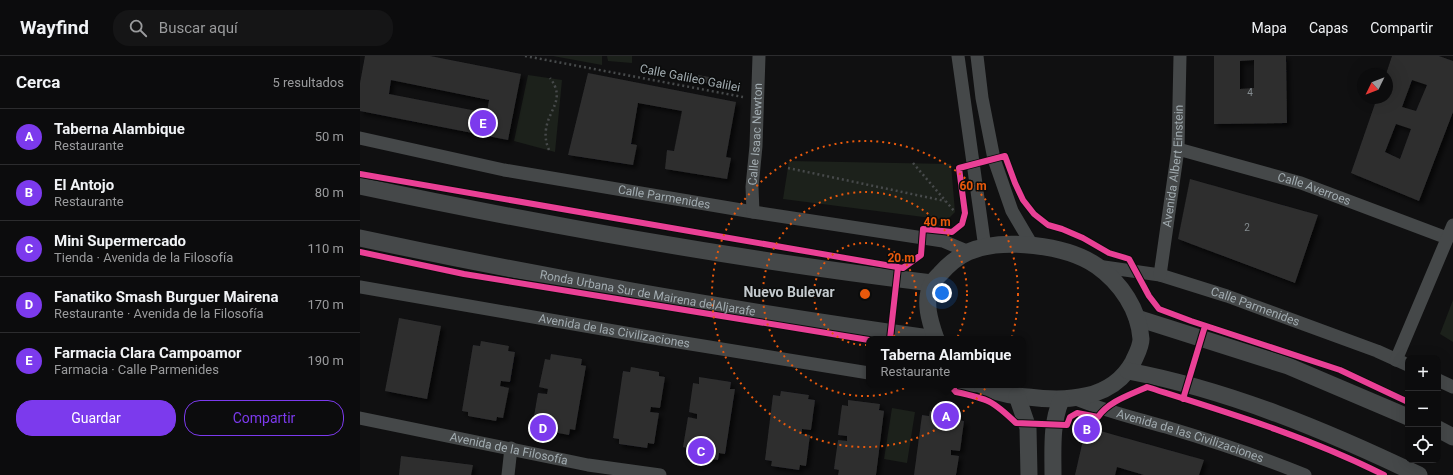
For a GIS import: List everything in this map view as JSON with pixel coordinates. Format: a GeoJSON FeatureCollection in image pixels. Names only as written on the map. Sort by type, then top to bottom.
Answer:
{"type":"FeatureCollection","features":[{"type":"Feature","properties":{"kind":"street","name":"Calle Isaac Newton"},"geometry":{"type":"LineString","coordinates":[[753,212],[752,188],[759,56]]}},
{"type":"Feature","properties":{"kind":"street"},"geometry":{"type":"LineString","coordinates":[[958,56],[985,248]]}},
{"type":"Feature","properties":{"kind":"street"},"geometry":{"type":"LineString","coordinates":[[977,56],[982,98],[994,159],[1012,210],[1032,245]]}},
{"type":"Feature","properties":{"kind":"street","name":"Avenida Albert Einstein"},"geometry":{"type":"LineString","coordinates":[[1160,275],[1178,149],[1180,56]]}},
{"type":"Feature","properties":{"kind":"street","name":"Calle Parmenides"},"geometry":{"type":"LineString","coordinates":[[360,138],[504,170],[753,212],[943,241],[969,252]]}},
{"type":"Feature","properties":{"kind":"street","name":"Calle Averroes"},"geometry":{"type":"LineString","coordinates":[[1178,149],[1301,183],[1447,238]]}},
{"type":"Feature","properties":{"kind":"street"},"geometry":{"type":"LineString","coordinates":[[360,186],[488,212],[742,258],[932,283],[948,265],[969,252],[1004,245],[1032,245],[1064,252],[1096,266],[1116,284],[1131,303],[1137,318],[1141,341],[1137,354],[1128,371],[1114,384],[1098,393],[1068,399],[1017,396],[989,388]]}},
{"type":"Feature","properties":{"kind":"street"},"geometry":{"type":"LineString","coordinates":[[1396,360],[1453,225]]}},
{"type":"Feature","properties":{"kind":"street","name":"Ronda Urbana Sur de Mairena delAljarafe"},"geometry":{"type":"LineString","coordinates":[[360,238],[457,259],[754,311],[916,336]]}},
{"type":"Feature","properties":{"kind":"street","name":"Calle Parmenides"},"geometry":{"type":"LineString","coordinates":[[1096,266],[1160,275],[1227,296],[1377,351],[1405,364]]}},
{"type":"Feature","properties":{"kind":"street","name":"Ronda Urbana Sur de Mairena delAljarafe"},"geometry":{"type":"LineString","coordinates":[[932,283],[928,301],[928,312],[935,336]]}},
{"type":"Feature","properties":{"kind":"street","name":"Avenida de las Civilizaciones"},"geometry":{"type":"LineString","coordinates":[[360,287],[652,338],[866,373]]}},
{"type":"Feature","properties":{"kind":"street"},"geometry":{"type":"LineString","coordinates":[[1137,318],[1288,366],[1405,416]]}},
{"type":"Feature","properties":{"kind":"street"},"geometry":{"type":"LineString","coordinates":[[1128,371],[1169,379],[1288,418],[1419,475]]}},
{"type":"Feature","properties":{"kind":"street"},"geometry":{"type":"LineString","coordinates":[[1441,381],[1453,387]]}},
{"type":"Feature","properties":{"kind":"street"},"geometry":{"type":"LineString","coordinates":[[1017,396],[1028,428],[1029,475]]}},
{"type":"Feature","properties":{"kind":"street"},"geometry":{"type":"LineString","coordinates":[[1053,475],[1053,427],[1056,413],[1068,399]]}},
{"type":"Feature","properties":{"kind":"street","name":"Avenida de las Civilizaciones"},"geometry":{"type":"LineString","coordinates":[[1068,399],[1212,441],[1274,462],[1305,475]]}},
{"type":"Feature","properties":{"kind":"street","name":"Avenida de la Filosofía"},"geometry":{"type":"LineString","coordinates":[[360,418],[588,465],[660,475]]}},
{"type":"Feature","properties":{"kind":"street"},"geometry":{"type":"LineString","coordinates":[[1441,431],[1453,437]]}},
{"type":"Feature","properties":{"kind":"street"},"geometry":{"type":"LineString","coordinates":[[508,475],[511,448]]}},
{"type":"Feature","properties":{"kind":"path"},"geometry":{"type":"LineString","coordinates":[[549,150],[545,140],[546,128],[557,101],[556,89],[550,78]]}},
{"type":"Feature","properties":{"kind":"path"},"geometry":{"type":"LineString","coordinates":[[913,163],[955,212]]}},
{"type":"Feature","properties":{"kind":"path"},"geometry":{"type":"LineString","coordinates":[[788,168],[945,201]]}},
{"type":"Feature","properties":{"kind":"shaded area"},"geometry":{"type":"Polygon","coordinates":[[[553,56],[602,56],[602,65],[553,56]]]}},
{"type":"Feature","properties":{"kind":"shaded area"},"geometry":{"type":"Polygon","coordinates":[[[607,56],[632,56],[632,63],[608,61],[607,56]]]}},
{"type":"Feature","properties":{"kind":"shaded area"},"geometry":{"type":"Polygon","coordinates":[[[528,75],[562,80],[555,152],[514,141],[528,75]]]}},
{"type":"Feature","properties":{"kind":"shaded area"},"geometry":{"type":"Polygon","coordinates":[[[789,161],[951,164],[955,212],[947,220],[783,199],[789,161]]]}},
{"type":"Feature","properties":{"kind":"shaded area"},"geometry":{"type":"Polygon","coordinates":[[[1453,300],[1453,342],[1440,334],[1453,300]]]}},
{"type":"Feature","properties":{"kind":"shaded area"},"geometry":{"type":"Polygon","coordinates":[[[892,408],[915,412],[907,463],[884,459],[892,408]]]}},
{"type":"Feature","properties":{"kind":"building"},"geometry":{"type":"Polygon","coordinates":[[[365,56],[430,56],[521,74],[508,140],[360,111],[360,83],[365,56]],[[391,80],[389,94],[487,113],[489,100],[391,80]]]}},
{"type":"Feature","properties":{"kind":"building"},"geometry":{"type":"Polygon","coordinates":[[[1214,56],[1286,56],[1287,123],[1214,124],[1214,56]],[[1254,60],[1240,61],[1240,89],[1254,88],[1254,60]]]}},
{"type":"Feature","properties":{"kind":"building"},"geometry":{"type":"Polygon","coordinates":[[[1392,56],[1439,56],[1453,61],[1453,112],[1419,201],[1351,173],[1375,104],[1393,104],[1393,68],[1388,68],[1392,56]],[[1412,80],[1402,107],[1416,111],[1427,85],[1412,80]],[[1396,124],[1385,152],[1400,159],[1411,129],[1396,124]]]}},
{"type":"Feature","properties":{"kind":"building"},"geometry":{"type":"Polygon","coordinates":[[[588,73],[736,102],[726,157],[731,158],[727,179],[665,169],[667,150],[674,151],[682,111],[638,103],[631,144],[637,145],[633,165],[568,155],[588,73]]]}},
{"type":"Feature","properties":{"kind":"building"},"geometry":{"type":"Polygon","coordinates":[[[698,75],[715,78],[714,85],[697,81],[698,75]]]}},
{"type":"Feature","properties":{"kind":"building"},"geometry":{"type":"Polygon","coordinates":[[[1190,179],[1318,215],[1295,283],[1178,239],[1190,179]]]}},
{"type":"Feature","properties":{"kind":"building"},"geometry":{"type":"Polygon","coordinates":[[[399,318],[441,326],[427,399],[385,391],[399,318]]]}},
{"type":"Feature","properties":{"kind":"building"},"geometry":{"type":"Polygon","coordinates":[[[481,341],[509,346],[508,351],[515,352],[510,382],[501,381],[500,386],[509,388],[503,418],[497,417],[496,421],[468,416],[468,412],[462,411],[473,345],[480,346],[481,341]]]}},
{"type":"Feature","properties":{"kind":"building"},"geometry":{"type":"Polygon","coordinates":[[[551,354],[582,359],[581,365],[586,366],[575,430],[570,429],[569,435],[537,429],[538,423],[533,422],[538,393],[547,394],[548,389],[539,387],[545,359],[550,360],[551,354]]]}},
{"type":"Feature","properties":{"kind":"building"},"geometry":{"type":"Polygon","coordinates":[[[631,367],[659,372],[659,376],[665,377],[660,408],[651,407],[650,412],[659,413],[654,444],[648,443],[647,448],[619,444],[619,439],[613,438],[623,371],[630,372],[631,367]]]}},
{"type":"Feature","properties":{"kind":"building"},"geometry":{"type":"Polygon","coordinates":[[[699,377],[731,382],[730,389],[735,389],[725,454],[719,453],[718,460],[687,455],[688,448],[683,447],[688,417],[697,419],[697,414],[689,412],[693,383],[699,384],[699,377]]]}},
{"type":"Feature","properties":{"kind":"building"},"geometry":{"type":"Polygon","coordinates":[[[781,391],[809,395],[808,399],[815,400],[811,430],[802,429],[802,434],[810,435],[806,466],[800,465],[799,470],[771,466],[772,461],[765,460],[773,395],[780,396],[781,391]]]}},
{"type":"Feature","properties":{"kind":"building"},"geometry":{"type":"Polygon","coordinates":[[[848,400],[880,404],[879,410],[884,411],[876,475],[838,475],[839,470],[834,469],[838,440],[847,441],[847,436],[838,435],[842,405],[848,406],[848,400]]]}},
{"type":"Feature","properties":{"kind":"building"},"geometry":{"type":"Polygon","coordinates":[[[930,411],[958,415],[957,420],[964,421],[960,451],[951,450],[951,455],[959,456],[956,475],[914,475],[922,415],[929,416],[930,411]]]}},
{"type":"Feature","properties":{"kind":"building"},"geometry":{"type":"Polygon","coordinates":[[[1086,427],[1204,460],[1199,475],[1144,475],[1117,467],[1115,475],[1075,475],[1086,427]]]}},
{"type":"Feature","properties":{"kind":"building"},"geometry":{"type":"Polygon","coordinates":[[[401,456],[473,465],[471,475],[399,475],[401,456]]]}},
{"type":"Feature","properties":{"kind":"cycle path"},"geometry":{"type":"LineString","coordinates":[[360,174],[903,268],[921,255],[923,229],[952,232],[962,224],[965,213],[959,168],[1005,156],[1023,200],[1034,214],[1048,225],[1083,238],[1109,253],[1129,259],[1149,296],[1159,309],[1340,370],[1405,401]]}},
{"type":"Feature","properties":{"kind":"cycle path"},"geometry":{"type":"LineString","coordinates":[[360,252],[464,274],[866,340]]}},
{"type":"Feature","properties":{"kind":"cycle path"},"geometry":{"type":"LineString","coordinates":[[890,336],[898,267]]}},
{"type":"Feature","properties":{"kind":"cycle path"},"geometry":{"type":"LineString","coordinates":[[1183,399],[1205,326]]}},
{"type":"Feature","properties":{"kind":"cycle path"},"geometry":{"type":"LineString","coordinates":[[953,388],[956,392],[983,399],[995,405],[1016,423],[1067,425],[1070,417],[1077,413],[1098,417],[1103,411],[1114,403],[1147,387],[1297,437],[1356,461],[1384,475]]}},
{"type":"Feature","properties":{"kind":"place","name":"Farmacia Clara Campoamor"},"geometry":{"type":"Point","coordinates":[483,123]}},
{"type":"Feature","properties":{"kind":"place","name":"Taberna Alambique"},"geometry":{"type":"Point","coordinates":[946,416]}},
{"type":"Feature","properties":{"kind":"place","name":"Fanatiko Smash Burguer Mairena"},"geometry":{"type":"Point","coordinates":[543,428]}},
{"type":"Feature","properties":{"kind":"place","name":"El Antojo"},"geometry":{"type":"Point","coordinates":[1087,429]}},
{"type":"Feature","properties":{"kind":"place","name":"Mini Supermercado"},"geometry":{"type":"Point","coordinates":[701,451]}},
{"type":"Feature","properties":{"kind":"district","name":"Nuevo Bulevar"},"geometry":{"type":"Point","coordinates":[789,292]}}]}
